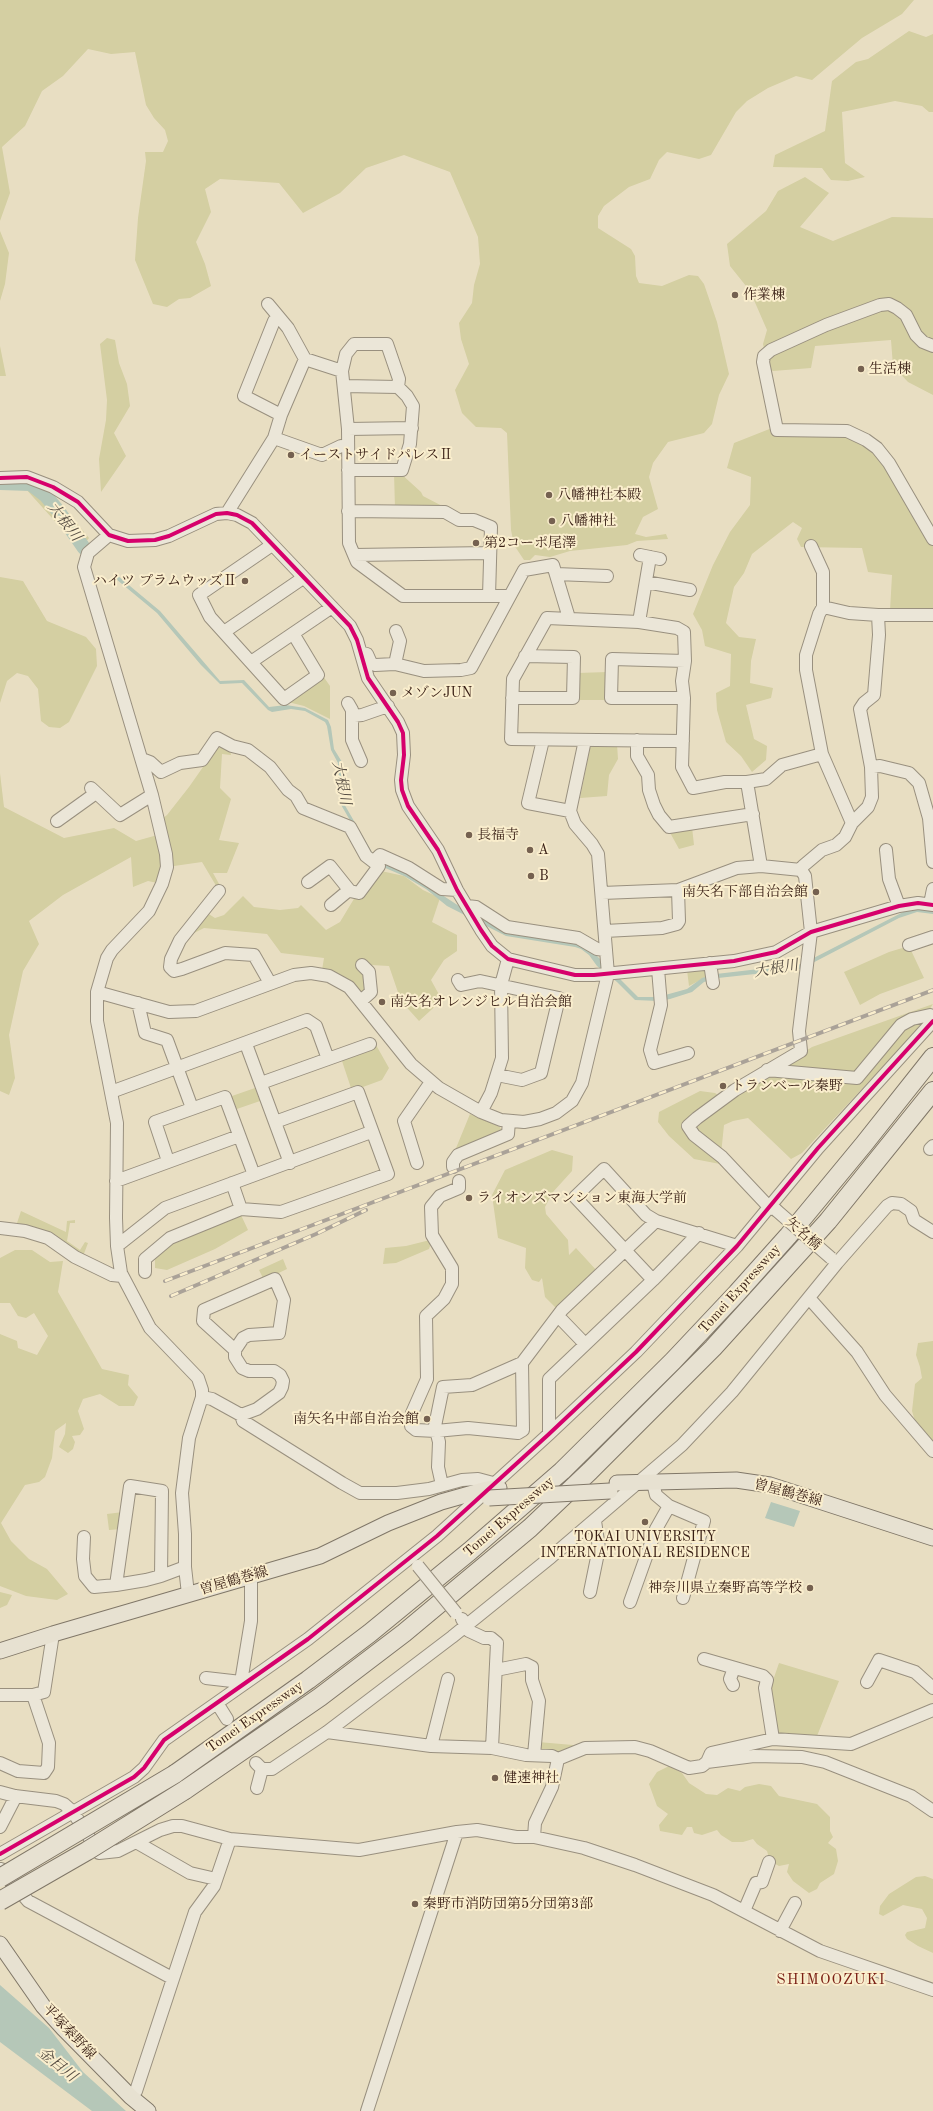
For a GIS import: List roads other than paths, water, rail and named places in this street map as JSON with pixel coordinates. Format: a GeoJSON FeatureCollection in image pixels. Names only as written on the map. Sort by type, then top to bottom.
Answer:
{"type":"FeatureCollection","features":[{"type":"Feature","properties":{"kind":"highway","name":"Tomei Expressway"},"geometry":{"type":"LineString","coordinates":[[0,1878],[175,1774],[308,1680],[370,1633],[504,1522],[562,1471],[673,1361],[737,1293],[788,1236],[933,1057]]}},
{"type":"Feature","properties":{"kind":"highway","name":"Tomei Expressway"},"geometry":{"type":"LineString","coordinates":[[0,1901],[87,1851],[185,1790],[320,1697],[404,1633],[530,1528],[714,1348],[828,1221],[933,1091]]}},
{"type":"Feature","properties":{"kind":"main road","name":"曽屋鶴巻線"},"geometry":{"type":"LineString","coordinates":[[0,1651],[52,1634],[320,1556],[388,1523],[441,1502],[489,1491],[614,1487],[622,1490],[637,1484],[736,1480],[770,1485],[933,1538]]}},
{"type":"Feature","properties":{"kind":"main road","name":"平塚秦野線"},"geometry":{"type":"LineString","coordinates":[[0,1944],[43,2006],[131,2097],[148,2111]]}},
{"type":"Feature","properties":{"kind":"street"},"geometry":{"type":"LineString","coordinates":[[268,304],[278,318],[288,328],[305,359],[342,371]]}},
{"type":"Feature","properties":{"kind":"street"},"geometry":{"type":"LineString","coordinates":[[933,346],[923,342],[916,335],[906,315],[889,304],[880,305],[826,325],[771,350],[764,356],[762,362],[777,430],[846,431],[866,440],[877,448],[889,463],[933,539]]}},
{"type":"Feature","properties":{"kind":"street"},"geometry":{"type":"LineString","coordinates":[[278,318],[274,321],[244,396],[281,415]]}},
{"type":"Feature","properties":{"kind":"street"},"geometry":{"type":"LineString","coordinates":[[398,386],[399,379],[387,344],[354,344],[346,354],[342,371],[348,429],[349,543],[357,562],[403,596],[509,596]]}},
{"type":"Feature","properties":{"kind":"street"},"geometry":{"type":"LineString","coordinates":[[227,513],[274,438],[281,415],[305,359]]}},
{"type":"Feature","properties":{"kind":"street"},"geometry":{"type":"LineString","coordinates":[[344,386],[398,386],[413,406],[410,444],[402,470],[348,470]]}},
{"type":"Feature","properties":{"kind":"street"},"geometry":{"type":"LineString","coordinates":[[348,429],[412,428]]}},
{"type":"Feature","properties":{"kind":"street"},"geometry":{"type":"LineString","coordinates":[[274,438],[322,456],[341,446]]}},
{"type":"Feature","properties":{"kind":"street"},"geometry":{"type":"LineString","coordinates":[[0,478],[27,477],[54,487],[78,502],[109,535],[128,541],[155,540],[169,536],[216,514],[227,513],[237,515],[252,523],[350,626],[368,678],[388,706],[403,733],[404,755],[401,780],[404,798],[438,850],[457,890],[479,926],[492,946],[508,959],[575,975],[608,974],[658,969],[712,973],[734,961],[776,952],[811,932],[899,906],[918,902],[932,904],[933,890]]}},
{"type":"Feature","properties":{"kind":"street"},"geometry":{"type":"LineString","coordinates":[[348,511],[444,512],[459,520],[474,520],[491,527],[489,553],[489,596]]}},
{"type":"Feature","properties":{"kind":"street"},"geometry":{"type":"LineString","coordinates":[[109,535],[88,553],[84,567],[152,795],[159,821],[167,867],[162,884],[149,911],[112,950],[107,958],[97,992],[97,1021],[118,1130],[116,1181],[117,1246],[122,1276],[150,1328],[198,1378],[202,1397],[190,1434],[183,1481],[185,1566],[188,1594]]}},
{"type":"Feature","properties":{"kind":"street"},"geometry":{"type":"LineString","coordinates":[[272,545],[199,595],[210,617],[284,699],[318,675],[294,635]]}},
{"type":"Feature","properties":{"kind":"street"},"geometry":{"type":"LineString","coordinates":[[811,546],[823,572],[823,607],[819,614],[806,655],[811,698],[822,754],[852,823]]}},
{"type":"Feature","properties":{"kind":"street"},"geometry":{"type":"LineString","coordinates":[[354,555],[489,553]]}},
{"type":"Feature","properties":{"kind":"street"},"geometry":{"type":"LineString","coordinates":[[639,622],[650,557]]}},
{"type":"Feature","properties":{"kind":"street"},"geometry":{"type":"LineString","coordinates":[[360,653],[367,654],[372,664],[395,664],[424,671],[461,670],[472,668],[524,570],[553,565],[569,618]]}},
{"type":"Feature","properties":{"kind":"street"},"geometry":{"type":"LineString","coordinates":[[556,574],[608,576]]}},
{"type":"Feature","properties":{"kind":"street"},"geometry":{"type":"LineString","coordinates":[[224,632],[303,578]]}},
{"type":"Feature","properties":{"kind":"street"},"geometry":{"type":"LineString","coordinates":[[646,582],[690,590]]}},
{"type":"Feature","properties":{"kind":"street"},"geometry":{"type":"LineString","coordinates":[[251,662],[294,635],[332,607]]}},
{"type":"Feature","properties":{"kind":"street"},"geometry":{"type":"LineString","coordinates":[[823,607],[849,613],[878,615],[933,615]]}},
{"type":"Feature","properties":{"kind":"street"},"geometry":{"type":"LineString","coordinates":[[801,870],[803,866],[822,850],[836,845],[845,837],[852,823],[868,807],[872,797],[871,767],[860,710],[864,703],[874,695],[879,635],[878,615]]}},
{"type":"Feature","properties":{"kind":"street"},"geometry":{"type":"LineString","coordinates":[[683,741],[511,739],[513,679],[547,618],[639,622],[682,630],[685,635],[685,661],[682,681],[684,698],[683,741],[682,767],[693,788],[725,782],[747,782],[766,779],[782,765],[795,760],[822,754]]}},
{"type":"Feature","properties":{"kind":"street"},"geometry":{"type":"LineString","coordinates":[[395,664],[400,641],[396,631]]}},
{"type":"Feature","properties":{"kind":"street"},"geometry":{"type":"LineString","coordinates":[[512,698],[573,698],[574,658],[525,656]]}},
{"type":"Feature","properties":{"kind":"street"},"geometry":{"type":"LineString","coordinates":[[684,698],[611,698],[612,659],[685,661]]}},
{"type":"Feature","properties":{"kind":"street"},"geometry":{"type":"LineString","coordinates":[[348,703],[352,716],[352,740],[360,761]]}},
{"type":"Feature","properties":{"kind":"street"},"geometry":{"type":"LineString","coordinates":[[352,716],[362,715],[388,706]]}},
{"type":"Feature","properties":{"kind":"street"},"geometry":{"type":"LineString","coordinates":[[142,759],[150,762],[162,772],[180,763],[202,760],[217,738],[232,746],[248,750],[270,767],[288,790],[296,796],[303,808],[350,827],[366,856],[409,868],[442,889],[457,890]]}},
{"type":"Feature","properties":{"kind":"street"},"geometry":{"type":"LineString","coordinates":[[543,740],[528,802],[570,811]]}},
{"type":"Feature","properties":{"kind":"street"},"geometry":{"type":"LineString","coordinates":[[97,992],[170,1012],[196,1011],[294,975],[312,973],[323,975],[340,980],[362,1000],[411,1064],[430,1082],[481,1112],[509,1121],[524,1122],[540,1119],[564,1108],[575,1097],[582,1083],[608,974],[598,854],[592,844],[575,824],[570,811],[585,740]]}},
{"type":"Feature","properties":{"kind":"street"},"geometry":{"type":"LineString","coordinates":[[637,740],[637,756],[648,775],[649,790],[654,805],[659,815],[669,827],[753,814]]}},
{"type":"Feature","properties":{"kind":"street"},"geometry":{"type":"LineString","coordinates":[[871,767],[880,766],[909,773],[919,783],[928,818],[933,862]]}},
{"type":"Feature","properties":{"kind":"street"},"geometry":{"type":"LineString","coordinates":[[747,782],[761,866]]}},
{"type":"Feature","properties":{"kind":"street"},"geometry":{"type":"LineString","coordinates":[[57,821],[93,790],[120,815],[152,795]]}},
{"type":"Feature","properties":{"kind":"street"},"geometry":{"type":"LineString","coordinates":[[886,850],[889,879],[899,906]]}},
{"type":"Feature","properties":{"kind":"street"},"geometry":{"type":"LineString","coordinates":[[308,882],[320,869],[330,866],[349,890],[359,893],[379,866],[377,859]]}},
{"type":"Feature","properties":{"kind":"street"},"geometry":{"type":"LineString","coordinates":[[602,893],[678,890],[737,868],[761,866],[801,870]]}},
{"type":"Feature","properties":{"kind":"street"},"geometry":{"type":"LineString","coordinates":[[766,1070],[800,1051],[799,1031],[811,932],[805,876],[801,870]]}},
{"type":"Feature","properties":{"kind":"street"},"geometry":{"type":"LineString","coordinates":[[331,905],[349,890]]}},
{"type":"Feature","properties":{"kind":"street"},"geometry":{"type":"LineString","coordinates":[[605,931],[662,928],[677,924],[679,921],[678,890]]}},
{"type":"Feature","properties":{"kind":"street"},"geometry":{"type":"LineString","coordinates":[[219,891],[180,940],[171,960],[170,967],[174,971],[182,969],[225,953],[254,955],[270,983]]}},
{"type":"Feature","properties":{"kind":"street"},"geometry":{"type":"LineString","coordinates":[[467,907],[476,907],[507,927],[578,938],[597,949],[605,950]]}},
{"type":"Feature","properties":{"kind":"street"},"geometry":{"type":"LineString","coordinates":[[909,945],[932,940]]}},
{"type":"Feature","properties":{"kind":"street"},"geometry":{"type":"LineString","coordinates":[[481,1112],[497,1075],[502,1058],[501,985],[508,959]]}},
{"type":"Feature","properties":{"kind":"street"},"geometry":{"type":"LineString","coordinates":[[362,965],[369,972],[371,992],[362,1000]]}},
{"type":"Feature","properties":{"kind":"street"},"geometry":{"type":"LineString","coordinates":[[658,969],[660,999],[650,1050],[654,1063],[688,1053]]}},
{"type":"Feature","properties":{"kind":"street"},"geometry":{"type":"LineString","coordinates":[[461,986],[480,981],[559,998],[541,1073],[522,1080],[497,1075]]}},
{"type":"Feature","properties":{"kind":"street"},"geometry":{"type":"LineString","coordinates":[[138,1003],[145,1033],[167,1040],[192,1108]]}},
{"type":"Feature","properties":{"kind":"street"},"geometry":{"type":"LineString","coordinates":[[766,1070],[857,1078],[901,1025],[912,1019],[931,1018]]}},
{"type":"Feature","properties":{"kind":"street"},"geometry":{"type":"LineString","coordinates":[[0,1854],[134,1777],[144,1768],[164,1740],[415,1562],[636,1352],[773,1209],[818,1148],[919,1038],[931,1018]]}},
{"type":"Feature","properties":{"kind":"street"},"geometry":{"type":"LineString","coordinates":[[111,1092],[178,1069],[307,1020],[316,1026],[328,1059]]}},
{"type":"Feature","properties":{"kind":"street"},"geometry":{"type":"LineString","coordinates":[[246,1044],[290,1163]]}},
{"type":"Feature","properties":{"kind":"street"},"geometry":{"type":"LineString","coordinates":[[261,1083],[370,1044]]}},
{"type":"Feature","properties":{"kind":"street","name":"矢名橋"},"geometry":{"type":"LineString","coordinates":[[766,1070],[730,1094],[688,1126],[694,1135],[711,1147],[773,1209],[834,1261]]}},
{"type":"Feature","properties":{"kind":"street"},"geometry":{"type":"LineString","coordinates":[[417,1162],[404,1121],[430,1082]]}},
{"type":"Feature","properties":{"kind":"street"},"geometry":{"type":"LineString","coordinates":[[145,1272],[146,1259],[170,1238],[241,1209],[281,1212],[388,1174],[371,1132],[358,1092],[276,1122]]}},
{"type":"Feature","properties":{"kind":"street"},"geometry":{"type":"LineString","coordinates":[[168,1162],[155,1122],[225,1097],[254,1175]]}},
{"type":"Feature","properties":{"kind":"street"},"geometry":{"type":"LineString","coordinates":[[453,1167],[452,1162],[458,1155],[508,1134],[509,1121]]}},
{"type":"Feature","properties":{"kind":"street"},"geometry":{"type":"LineString","coordinates":[[117,1246],[165,1208],[371,1132]]}},
{"type":"Feature","properties":{"kind":"street"},"geometry":{"type":"LineString","coordinates":[[116,1181],[239,1136]]}},
{"type":"Feature","properties":{"kind":"street"},"geometry":{"type":"LineString","coordinates":[[653,1280],[575,1197],[604,1169],[646,1215],[656,1221],[699,1233],[737,1246]]}},
{"type":"Feature","properties":{"kind":"street"},"geometry":{"type":"LineString","coordinates":[[459,1181],[459,1188],[440,1196],[431,1206],[432,1235],[452,1268],[452,1284],[444,1299],[426,1316],[427,1379],[410,1417],[411,1426],[416,1430],[436,1431],[468,1428],[518,1433],[523,1430],[522,1364]]}},
{"type":"Feature","properties":{"kind":"street"},"geometry":{"type":"LineString","coordinates":[[232,1183],[241,1209]]}},
{"type":"Feature","properties":{"kind":"street"},"geometry":{"type":"LineString","coordinates":[[257,1788],[259,1766],[272,1769],[327,1732],[452,1637],[466,1624],[595,1521],[682,1445],[732,1392],[809,1298],[834,1261],[892,1203],[901,1204],[907,1207],[914,1220],[933,1232]]}},
{"type":"Feature","properties":{"kind":"street"},"geometry":{"type":"LineString","coordinates":[[442,1485],[438,1468],[439,1442],[435,1426],[443,1387],[472,1385],[522,1364],[544,1332],[558,1317],[562,1310],[656,1221]]}},
{"type":"Feature","properties":{"kind":"street"},"geometry":{"type":"LineString","coordinates":[[0,1228],[25,1231],[48,1238],[75,1257],[112,1275],[122,1276]]}},
{"type":"Feature","properties":{"kind":"street"},"geometry":{"type":"LineString","coordinates":[[549,1434],[549,1379],[653,1280],[699,1233]]}},
{"type":"Feature","properties":{"kind":"street"},"geometry":{"type":"LineString","coordinates":[[202,1397],[212,1399],[241,1414],[258,1410],[279,1393],[283,1381],[280,1375],[274,1371],[249,1371],[242,1368],[235,1357],[235,1350],[243,1338],[249,1335],[279,1333],[284,1300],[276,1279],[204,1310],[203,1321],[235,1350]]}},
{"type":"Feature","properties":{"kind":"street"},"geometry":{"type":"LineString","coordinates":[[809,1298],[857,1352],[884,1395],[933,1451]]}},
{"type":"Feature","properties":{"kind":"street"},"geometry":{"type":"LineString","coordinates":[[558,1317],[585,1344]]}},
{"type":"Feature","properties":{"kind":"street"},"geometry":{"type":"LineString","coordinates":[[241,1414],[243,1421],[360,1493],[397,1493],[462,1480],[478,1479],[489,1491]]}},
{"type":"Feature","properties":{"kind":"street"},"geometry":{"type":"LineString","coordinates":[[653,1483],[656,1495],[669,1506],[704,1521],[683,1598]]}},
{"type":"Feature","properties":{"kind":"street"},"geometry":{"type":"LineString","coordinates":[[116,1585],[130,1486],[162,1491],[161,1576]]}},
{"type":"Feature","properties":{"kind":"street"},"geometry":{"type":"LineString","coordinates":[[630,1602],[653,1535],[669,1506]]}},
{"type":"Feature","properties":{"kind":"street"},"geometry":{"type":"LineString","coordinates":[[590,1592],[599,1548],[595,1521]]}},
{"type":"Feature","properties":{"kind":"street"},"geometry":{"type":"LineString","coordinates":[[84,1537],[83,1559],[85,1576],[94,1587],[146,1580],[161,1576],[185,1566]]}},
{"type":"Feature","properties":{"kind":"street"},"geometry":{"type":"LineString","coordinates":[[415,1562],[466,1624],[469,1631],[484,1638],[491,1638],[497,1643],[492,1748]]}},
{"type":"Feature","properties":{"kind":"street"},"geometry":{"type":"LineString","coordinates":[[241,1684],[251,1621],[251,1576]]}},
{"type":"Feature","properties":{"kind":"street"},"geometry":{"type":"LineString","coordinates":[[0,1695],[33,1695],[44,1692],[52,1634]]}},
{"type":"Feature","properties":{"kind":"street"},"geometry":{"type":"LineString","coordinates":[[704,1659],[763,1676],[767,1680],[765,1688],[773,1739]]}},
{"type":"Feature","properties":{"kind":"street"},"geometry":{"type":"LineString","coordinates":[[867,1682],[879,1660],[915,1672],[933,1688]]}},
{"type":"Feature","properties":{"kind":"street"},"geometry":{"type":"LineString","coordinates":[[496,1670],[526,1664],[532,1667],[532,1680],[539,1701],[534,1755]]}},
{"type":"Feature","properties":{"kind":"street"},"geometry":{"type":"LineString","coordinates":[[733,1685],[730,1679],[734,1668]]}},
{"type":"Feature","properties":{"kind":"street"},"geometry":{"type":"LineString","coordinates":[[206,1678],[241,1684]]}},
{"type":"Feature","properties":{"kind":"street"},"geometry":{"type":"LineString","coordinates":[[430,1746],[448,1679]]}},
{"type":"Feature","properties":{"kind":"street"},"geometry":{"type":"LineString","coordinates":[[0,1763],[18,1771],[44,1773],[48,1767],[49,1743],[33,1695]]}},
{"type":"Feature","properties":{"kind":"street"},"geometry":{"type":"LineString","coordinates":[[216,1703],[227,1720]]}},
{"type":"Feature","properties":{"kind":"street"},"geometry":{"type":"LineString","coordinates":[[327,1732],[430,1746],[492,1748],[534,1755],[552,1756],[558,1759],[585,1748],[635,1747],[650,1751],[689,1768],[702,1766],[707,1762],[711,1753],[773,1739],[851,1744],[933,1710]]}},
{"type":"Feature","properties":{"kind":"street"},"geometry":{"type":"LineString","coordinates":[[707,1762],[754,1756],[802,1757],[825,1762],[911,1796],[933,1811]]}},
{"type":"Feature","properties":{"kind":"street"},"geometry":{"type":"LineString","coordinates":[[534,1837],[535,1823],[552,1787],[558,1759]]}},
{"type":"Feature","properties":{"kind":"street"},"geometry":{"type":"LineString","coordinates":[[0,1792],[16,1796],[56,1801],[73,1812],[99,1853],[118,1851],[160,1830],[173,1826],[182,1826],[230,1839],[359,1850],[457,1832],[476,1830],[516,1837],[534,1837],[584,1848],[635,1865],[713,1895],[820,1951],[933,1990]]}},
{"type":"Feature","properties":{"kind":"street"},"geometry":{"type":"LineString","coordinates":[[0,1826],[16,1796]]}},
{"type":"Feature","properties":{"kind":"street"},"geometry":{"type":"LineString","coordinates":[[367,2111],[457,1832]]}},
{"type":"Feature","properties":{"kind":"street"},"geometry":{"type":"LineString","coordinates":[[131,2097],[136,2091],[195,1912],[214,1886],[230,1839]]}},
{"type":"Feature","properties":{"kind":"street"},"geometry":{"type":"LineString","coordinates":[[136,1842],[190,1874],[216,1879]]}},
{"type":"Feature","properties":{"kind":"street"},"geometry":{"type":"LineString","coordinates":[[744,1911],[756,1883],[762,1882],[769,1862]]}},
{"type":"Feature","properties":{"kind":"street"},"geometry":{"type":"LineString","coordinates":[[0,1869],[28,1901],[172,1978]]}},
{"type":"Feature","properties":{"kind":"street"},"geometry":{"type":"LineString","coordinates":[[780,1931],[795,1903]]}},
{"type":"Feature","properties":{"kind":"water"},"geometry":{"type":"Polygon","coordinates":[[[118,576],[160,611],[220,681],[244,680],[269,707],[286,705],[305,708],[328,720],[331,727],[334,749],[342,762],[343,802],[372,852],[385,863],[407,872],[459,906],[507,929],[573,940],[595,954],[638,997],[658,997],[687,989],[702,978],[716,974],[802,964],[909,909],[933,909],[933,914],[917,912],[899,918],[801,969],[718,978],[704,982],[692,992],[670,999],[658,1001],[635,1000],[617,982],[597,966],[589,955],[581,949],[506,936],[447,906],[426,889],[404,876],[383,867],[370,855],[340,803],[338,763],[331,750],[325,722],[305,711],[291,709],[272,712],[268,710],[242,683],[220,684],[201,665],[157,613],[116,579],[118,576]]]}},
{"type":"Feature","properties":{"kind":"water"},"geometry":{"type":"Polygon","coordinates":[[[771,1502],[800,1511],[794,1527],[765,1518],[771,1502]]]}},
{"type":"Feature","properties":{"kind":"water","name":"金目川"},"geometry":{"type":"Polygon","coordinates":[[[0,1985],[49,2028],[83,2072],[126,2111],[92,2111],[0,2042],[0,1985]]]}},
{"type":"Feature","properties":{"kind":"waterway","name":"大根川"},"geometry":{"type":"LineString","coordinates":[[0,483],[30,484],[46,496],[84,548]]}},
{"type":"Feature","properties":{"kind":"railway"},"geometry":{"type":"LineString","coordinates":[[165,1281],[933,990]]}},
{"type":"Feature","properties":{"kind":"railway"},"geometry":{"type":"LineString","coordinates":[[171,1296],[316,1234],[366,1210]]}},
{"type":"Feature","properties":{"kind":"place","name":"作業棟"},"geometry":{"type":"Point","coordinates":[735,295]}},
{"type":"Feature","properties":{"kind":"place","name":"生活棟"},"geometry":{"type":"Point","coordinates":[861,369]}},
{"type":"Feature","properties":{"kind":"place","name":"イーストサイドパレスⅡ"},"geometry":{"type":"Point","coordinates":[291,455]}},
{"type":"Feature","properties":{"kind":"place","name":"八幡神社本殿"},"geometry":{"type":"Point","coordinates":[549,495]}},
{"type":"Feature","properties":{"kind":"place","name":"八幡神社"},"geometry":{"type":"Point","coordinates":[552,521]}},
{"type":"Feature","properties":{"kind":"place","name":"第2コーポ尾澤"},"geometry":{"type":"Point","coordinates":[476,543]}},
{"type":"Feature","properties":{"kind":"place","name":"ハイツ プラムウッズⅡ"},"geometry":{"type":"Point","coordinates":[245,581]}},
{"type":"Feature","properties":{"kind":"place","name":"メゾンJUN"},"geometry":{"type":"Point","coordinates":[393,693]}},
{"type":"Feature","properties":{"kind":"place","name":"長福寺"},"geometry":{"type":"Point","coordinates":[469,835]}},
{"type":"Feature","properties":{"kind":"place","name":"A"},"geometry":{"type":"Point","coordinates":[530,850]}},
{"type":"Feature","properties":{"kind":"place","name":"B"},"geometry":{"type":"Point","coordinates":[531,876]}},
{"type":"Feature","properties":{"kind":"place","name":"南矢名下部自治会館"},"geometry":{"type":"Point","coordinates":[816,892]}},
{"type":"Feature","properties":{"kind":"place","name":"南矢名オレンジヒル自治会館"},"geometry":{"type":"Point","coordinates":[382,1002]}},
{"type":"Feature","properties":{"kind":"place","name":"トランベール秦野"},"geometry":{"type":"Point","coordinates":[723,1086]}},
{"type":"Feature","properties":{"kind":"place","name":"ライオンズマンション東海大学前"},"geometry":{"type":"Point","coordinates":[469,1198]}},
{"type":"Feature","properties":{"kind":"place","name":"南矢名中部自治会館"},"geometry":{"type":"Point","coordinates":[427,1419]}},
{"type":"Feature","properties":{"kind":"place","name":"TOKAI UNIVERSITY INTERNATIONAL RESIDENCE"},"geometry":{"type":"Point","coordinates":[645,1522]}},
{"type":"Feature","properties":{"kind":"place","name":"神奈川県立秦野高等学校"},"geometry":{"type":"Point","coordinates":[810,1588]}},
{"type":"Feature","properties":{"kind":"place","name":"健速神社"},"geometry":{"type":"Point","coordinates":[495,1778]}},
{"type":"Feature","properties":{"kind":"place","name":"秦野市消防団第5分団第3部"},"geometry":{"type":"Point","coordinates":[415,1904]}},
{"type":"Feature","properties":{"kind":"district","name":"SHIMOOZUKI"},"geometry":{"type":"Point","coordinates":[831,1980]}}]}
